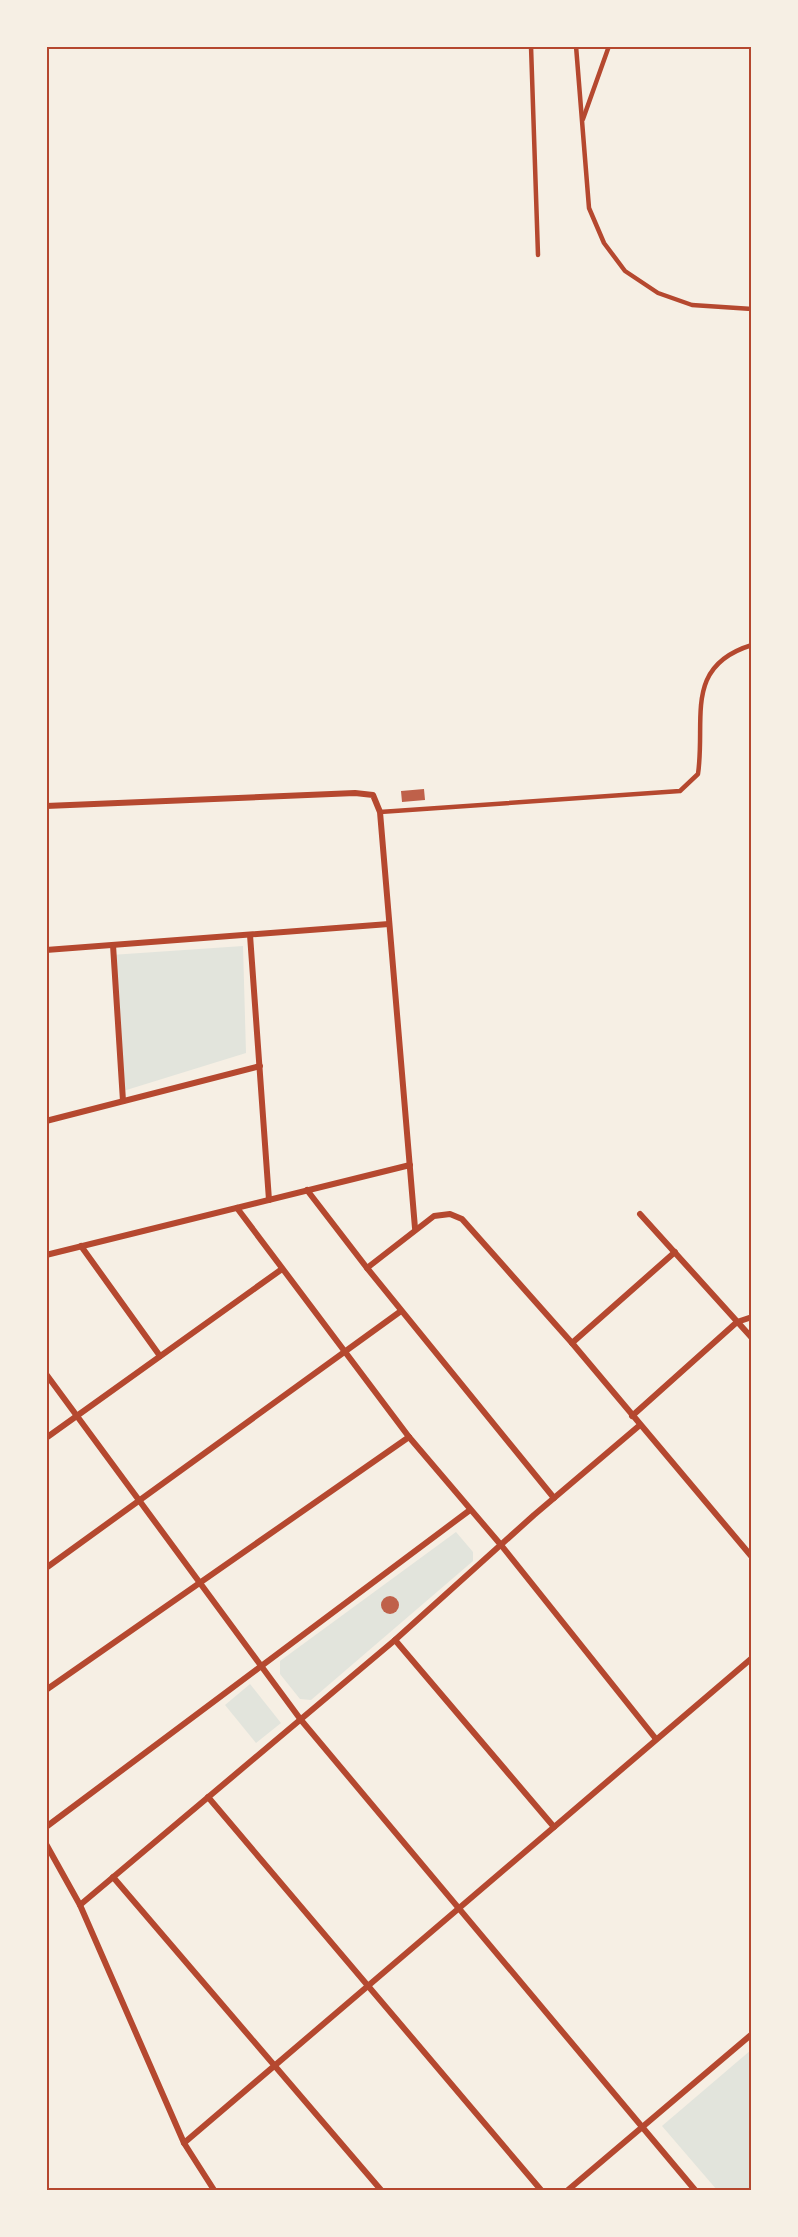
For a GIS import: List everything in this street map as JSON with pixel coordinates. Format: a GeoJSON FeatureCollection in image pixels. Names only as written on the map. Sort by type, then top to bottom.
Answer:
{"type":"FeatureCollection","features":[{"type":"Feature","properties":{"kind":"street"},"geometry":{"type":"LineString","coordinates":[[46,806],[355,793],[373,795],[380,812],[415,1228]]}},
{"type":"Feature","properties":{"kind":"street"},"geometry":{"type":"LineString","coordinates":[[46,950],[389,924]]}},
{"type":"Feature","properties":{"kind":"street"},"geometry":{"type":"LineString","coordinates":[[250,935],[269,1200]]}},
{"type":"Feature","properties":{"kind":"street"},"geometry":{"type":"LineString","coordinates":[[113,945],[123,1101]]}},
{"type":"Feature","properties":{"kind":"street"},"geometry":{"type":"LineString","coordinates":[[46,1121],[260,1066]]}},
{"type":"Feature","properties":{"kind":"street"},"geometry":{"type":"LineString","coordinates":[[46,1255],[410,1165]]}},
{"type":"Feature","properties":{"kind":"street"},"geometry":{"type":"LineString","coordinates":[[307,1190],[401,1311],[554,1498]]}},
{"type":"Feature","properties":{"kind":"street"},"geometry":{"type":"LineString","coordinates":[[237,1208],[409,1437],[501,1545],[656,1740]]}},
{"type":"Feature","properties":{"kind":"street"},"geometry":{"type":"LineString","coordinates":[[367,1268],[415,1228],[434,1216],[450,1214],[462,1219],[572,1343],[752,1557]]}},
{"type":"Feature","properties":{"kind":"street"},"geometry":{"type":"LineString","coordinates":[[640,1214],[752,1338]]}},
{"type":"Feature","properties":{"kind":"street"},"geometry":{"type":"LineString","coordinates":[[81,1246],[160,1356]]}},
{"type":"Feature","properties":{"kind":"street"},"geometry":{"type":"LineString","coordinates":[[572,1343],[675,1252]]}},
{"type":"Feature","properties":{"kind":"street"},"geometry":{"type":"LineString","coordinates":[[46,1438],[282,1269]]}},
{"type":"Feature","properties":{"kind":"street"},"geometry":{"type":"LineString","coordinates":[[46,1568],[401,1311]]}},
{"type":"Feature","properties":{"kind":"street"},"geometry":{"type":"LineString","coordinates":[[632,1416],[737,1322],[752,1317]]}},
{"type":"Feature","properties":{"kind":"street"},"geometry":{"type":"LineString","coordinates":[[46,1374],[301,1720],[695,2190]]}},
{"type":"Feature","properties":{"kind":"street"},"geometry":{"type":"LineString","coordinates":[[80,1905],[395,1640],[554,1498],[640,1425]]}},
{"type":"Feature","properties":{"kind":"street"},"geometry":{"type":"LineString","coordinates":[[46,1690],[409,1437]]}},
{"type":"Feature","properties":{"kind":"street"},"geometry":{"type":"LineString","coordinates":[[46,1827],[470,1510]]}},
{"type":"Feature","properties":{"kind":"street"},"geometry":{"type":"LineString","coordinates":[[395,1640],[554,1827]]}},
{"type":"Feature","properties":{"kind":"street"},"geometry":{"type":"LineString","coordinates":[[184,2143],[752,1658]]}},
{"type":"Feature","properties":{"kind":"street"},"geometry":{"type":"LineString","coordinates":[[208,1797],[541,2190]]}},
{"type":"Feature","properties":{"kind":"street"},"geometry":{"type":"LineString","coordinates":[[46,1844],[80,1905],[184,2143],[214,2190]]}},
{"type":"Feature","properties":{"kind":"street"},"geometry":{"type":"LineString","coordinates":[[113,1877],[381,2190]]}},
{"type":"Feature","properties":{"kind":"street"},"geometry":{"type":"LineString","coordinates":[[568,2190],[752,2034]]}},
{"type":"Feature","properties":{"kind":"lane"},"geometry":{"type":"LineString","coordinates":[[531,46],[538,255]]}},
{"type":"Feature","properties":{"kind":"lane"},"geometry":{"type":"LineString","coordinates":[[576,46],[589,208],[604,243],[625,271],[658,293],[692,305],[752,309]]}},
{"type":"Feature","properties":{"kind":"lane"},"geometry":{"type":"LineString","coordinates":[[582,121],[609,46]]}},
{"type":"Feature","properties":{"kind":"lane"},"geometry":{"type":"LineString","coordinates":[[380,812],[680,791],[698,774],[701,697],[705,679],[728,653],[752,645]]}},
{"type":"Feature","properties":{"kind":"shaded area"},"geometry":{"type":"Polygon","coordinates":[[[243,946],[246,1053],[120,1092],[111,955],[243,946]]]}},
{"type":"Feature","properties":{"kind":"shaded area"},"geometry":{"type":"Polygon","coordinates":[[[456,1532],[473,1552],[473,1561],[311,1700],[300,1699],[280,1674],[280,1661],[456,1532]]]}},
{"type":"Feature","properties":{"kind":"shaded area"},"geometry":{"type":"Polygon","coordinates":[[[250,1684],[281,1723],[256,1743],[225,1705],[250,1684]]]}},
{"type":"Feature","properties":{"kind":"shaded area"},"geometry":{"type":"Polygon","coordinates":[[[751,2050],[751,2189],[717,2190],[662,2126],[751,2050]]]}},
{"type":"Feature","properties":{"kind":"building"},"geometry":{"type":"Polygon","coordinates":[[[424,789],[425,800],[402,802],[401,791],[424,789]]]}},
{"type":"Feature","properties":{"kind":"building"},"geometry":{"type":"Polygon","coordinates":[[[390,1596],[396,1599],[399,1605],[396,1611],[390,1614],[384,1611],[381,1605],[384,1599],[390,1596]]]}}]}
